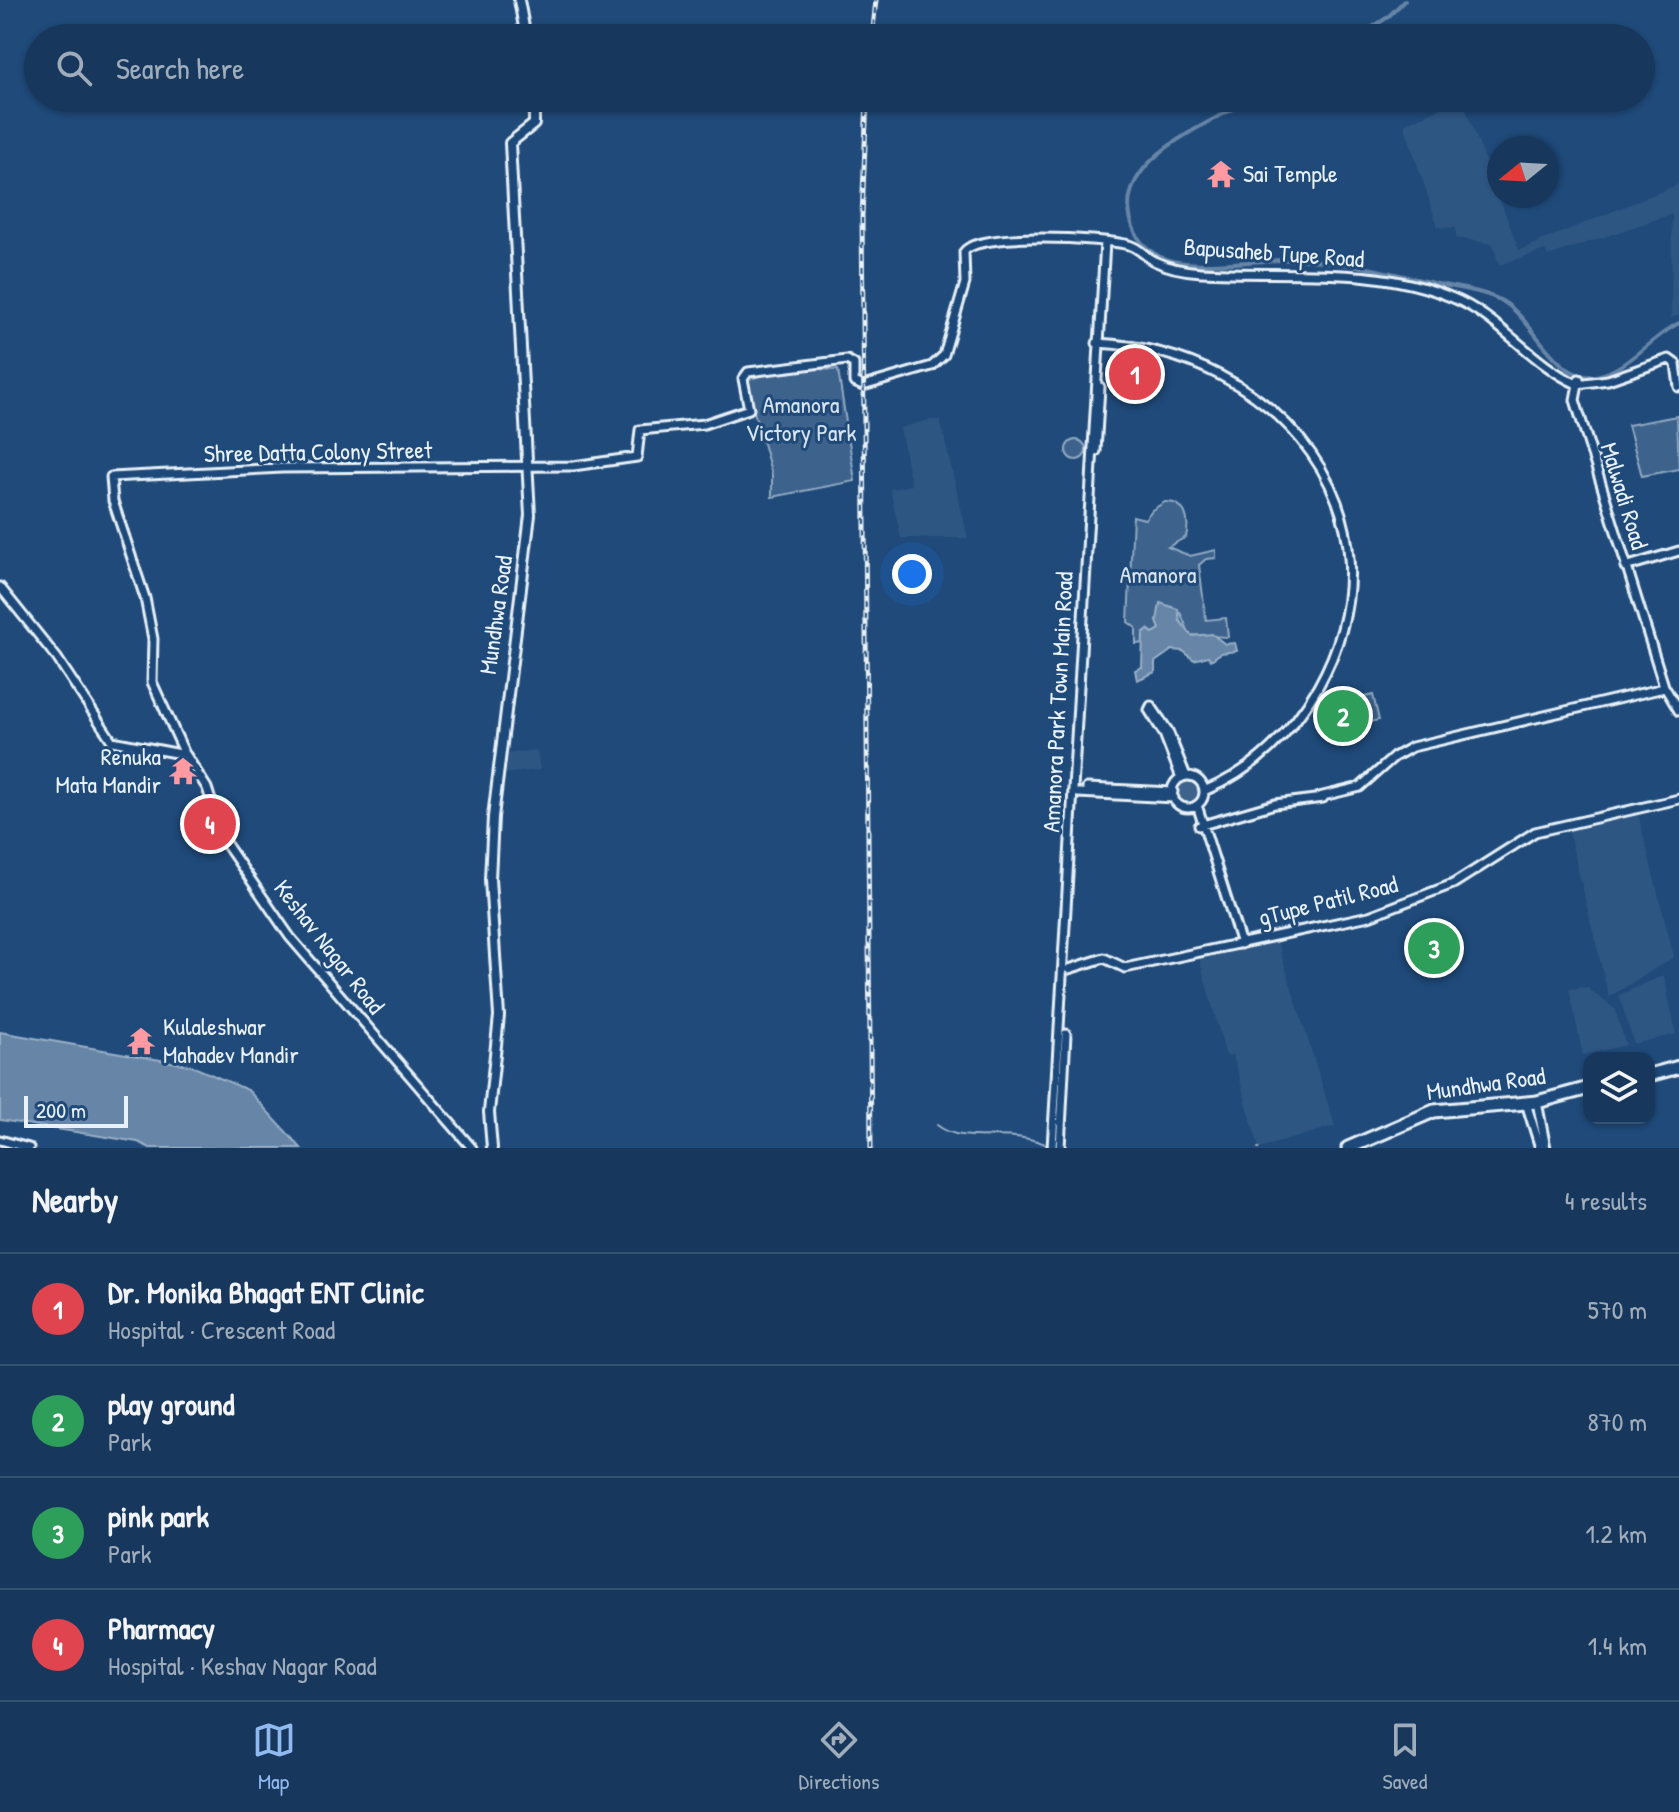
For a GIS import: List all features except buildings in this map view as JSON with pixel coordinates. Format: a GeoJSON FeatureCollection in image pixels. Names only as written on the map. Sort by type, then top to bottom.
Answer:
{"type":"FeatureCollection","features":[{"type":"Feature","properties":{"kind":"highway"},"geometry":{"type":"LineString","coordinates":[[1655,1071],[1679,1064]]}},
{"type":"Feature","properties":{"kind":"highway","name":"Mundhwa Road"},"geometry":{"type":"LineString","coordinates":[[1359,1148],[1441,1114],[1532,1105],[1583,1092]]}},
{"type":"Feature","properties":{"kind":"highway","name":"Mundhwa Road"},"geometry":{"type":"LineString","coordinates":[[1348,1148],[1440,1109],[1532,1105]]}},
{"type":"Feature","properties":{"kind":"main road"},"geometry":{"type":"LineString","coordinates":[[519,0],[523,24]]}},
{"type":"Feature","properties":{"kind":"main road","name":"Mundhwa Road"},"geometry":{"type":"LineString","coordinates":[[492,1148],[489,1112],[499,1016],[493,958],[492,831],[529,531],[510,143],[534,124],[534,112]]}},
{"type":"Feature","properties":{"kind":"street","name":"Bapusaheb Tupe Road"},"geometry":{"type":"LineString","coordinates":[[527,465],[589,465],[637,457],[640,430],[704,424],[749,409],[743,379],[748,372],[847,360],[854,364],[854,382],[863,386],[932,366],[949,346],[965,283],[964,252],[967,246],[1016,238],[1131,245],[1153,260],[1185,270],[1277,271],[1362,277],[1441,293],[1490,319],[1578,381]]}},
{"type":"Feature","properties":{"kind":"street","name":"Amanora Park Town Main Road"},"geometry":{"type":"LineString","coordinates":[[1061,1085],[1105,242]]}},
{"type":"Feature","properties":{"kind":"street","name":"Amanora Park Town Main Road"},"geometry":{"type":"LineString","coordinates":[[1056,1144],[1069,969],[1099,345]]}},
{"type":"Feature","properties":{"kind":"street"},"geometry":{"type":"LineString","coordinates":[[1099,345],[1164,351],[1217,371],[1268,405],[1296,438],[1317,473],[1340,535],[1344,574],[1336,633],[1316,680],[1289,723],[1238,768],[1204,789],[1195,806],[1238,944]]}},
{"type":"Feature","properties":{"kind":"street"},"geometry":{"type":"LineString","coordinates":[[1578,381],[1608,380],[1669,359],[1676,364],[1679,387]]}},
{"type":"Feature","properties":{"kind":"street","name":"Malwadi Road"},"geometry":{"type":"LineString","coordinates":[[1578,381],[1575,400],[1625,567],[1664,688],[1679,711]]}},
{"type":"Feature","properties":{"kind":"street","name":"Shree Datta Colony Street"},"geometry":{"type":"LineString","coordinates":[[111,477],[282,468],[428,470],[527,465]]}},
{"type":"Feature","properties":{"kind":"street","name":"Keshav Nagar Road"},"geometry":{"type":"LineString","coordinates":[[111,477],[113,501],[145,598],[153,639],[152,682],[184,752],[207,788],[224,841],[290,937],[472,1148]]}},
{"type":"Feature","properties":{"kind":"street"},"geometry":{"type":"LineString","coordinates":[[1625,567],[1679,551]]}},
{"type":"Feature","properties":{"kind":"street"},"geometry":{"type":"LineString","coordinates":[[0,587],[57,658],[112,741],[184,752]]}},
{"type":"Feature","properties":{"kind":"street"},"geometry":{"type":"LineString","coordinates":[[1201,825],[1275,804],[1360,787],[1412,747],[1664,688]]}},
{"type":"Feature","properties":{"kind":"street"},"geometry":{"type":"LineString","coordinates":[[1150,706],[1168,731],[1184,777],[1150,706]]}},
{"type":"Feature","properties":{"kind":"street"},"geometry":{"type":"LineString","coordinates":[[1184,777],[1195,778],[1204,789]]}},
{"type":"Feature","properties":{"kind":"street"},"geometry":{"type":"LineString","coordinates":[[1173,795],[1184,777]]}},
{"type":"Feature","properties":{"kind":"street"},"geometry":{"type":"LineString","coordinates":[[1078,790],[1173,795]]}},
{"type":"Feature","properties":{"kind":"street"},"geometry":{"type":"LineString","coordinates":[[1173,795],[1181,806],[1195,806]]}},
{"type":"Feature","properties":{"kind":"street","name":"gTupe Patil Road"},"geometry":{"type":"LineString","coordinates":[[1069,969],[1104,958],[1125,968],[1389,909],[1453,884],[1535,832],[1679,799]]}},
{"type":"Feature","properties":{"kind":"street"},"geometry":{"type":"LineString","coordinates":[[1532,1105],[1540,1148]]}},
{"type":"Feature","properties":{"kind":"street"},"geometry":{"type":"LineString","coordinates":[[1532,1105],[1546,1148]]}},
{"type":"Feature","properties":{"kind":"street"},"geometry":{"type":"LineString","coordinates":[[0,1143],[29,1148]]}},
{"type":"Feature","properties":{"kind":"shaded area"},"geometry":{"type":"Polygon","coordinates":[[[1432,112],[1467,112],[1487,165],[1487,208],[1503,208],[1519,250],[1679,184],[1679,315],[1671,318],[1672,214],[1548,256],[1545,250],[1499,265],[1493,244],[1456,238],[1456,228],[1438,227],[1404,124],[1432,112]]]}},
{"type":"Feature","properties":{"kind":"shaded area"},"geometry":{"type":"Polygon","coordinates":[[[940,420],[968,538],[901,538],[890,489],[911,485],[900,428],[940,420]]]}},
{"type":"Feature","properties":{"kind":"shaded area"},"geometry":{"type":"Polygon","coordinates":[[[1160,603],[1178,609],[1180,621],[1192,636],[1212,634],[1225,644],[1235,643],[1237,651],[1221,653],[1211,660],[1208,656],[1194,660],[1183,651],[1172,650],[1155,662],[1155,672],[1137,680],[1135,670],[1142,667],[1143,633],[1160,629],[1157,621],[1160,603]]]}},
{"type":"Feature","properties":{"kind":"shaded area"},"geometry":{"type":"Polygon","coordinates":[[[537,750],[540,770],[501,774],[504,754],[537,750]]]}},
{"type":"Feature","properties":{"kind":"shaded area"},"geometry":{"type":"Polygon","coordinates":[[[1638,814],[1674,957],[1609,997],[1568,829],[1638,814]]]}},
{"type":"Feature","properties":{"kind":"shaded area"},"geometry":{"type":"Polygon","coordinates":[[[1276,938],[1335,1126],[1259,1148],[1233,1055],[1226,1056],[1199,958],[1276,938]]]}},
{"type":"Feature","properties":{"kind":"shaded area"},"geometry":{"type":"Polygon","coordinates":[[[1664,975],[1676,1034],[1634,1044],[1619,995],[1664,975]]]}},
{"type":"Feature","properties":{"kind":"shaded area"},"geometry":{"type":"Polygon","coordinates":[[[1586,987],[1615,1009],[1626,1045],[1583,1052],[1583,1055],[1569,989],[1586,987]]]}},
{"type":"Feature","properties":{"kind":"shaded area"},"geometry":{"type":"Polygon","coordinates":[[[0,1032],[189,1065],[248,1090],[301,1148],[150,1148],[138,1142],[0,1120],[0,1032]]]}},
{"type":"Feature","properties":{"kind":"green space","name":"Amanora Victory Park"},"geometry":{"type":"Polygon","coordinates":[[[793,368],[838,370],[855,481],[772,497],[772,475],[745,380],[793,368]]]}},
{"type":"Feature","properties":{"kind":"green space"},"geometry":{"type":"Polygon","coordinates":[[[1677,416],[1679,469],[1642,476],[1628,425],[1677,416]]]}},
{"type":"Feature","properties":{"kind":"green space"},"geometry":{"type":"Polygon","coordinates":[[[1076,440],[1083,443],[1086,450],[1083,457],[1076,460],[1069,457],[1066,450],[1069,443],[1076,440]]]}},
{"type":"Feature","properties":{"kind":"green space","name":"Amanora"},"geometry":{"type":"Polygon","coordinates":[[[1165,502],[1182,508],[1187,524],[1186,537],[1168,547],[1190,556],[1216,550],[1216,558],[1206,559],[1199,565],[1206,620],[1226,618],[1228,637],[1190,635],[1180,612],[1160,614],[1157,621],[1160,629],[1153,633],[1148,629],[1144,632],[1143,643],[1136,644],[1136,628],[1128,622],[1133,516],[1145,519],[1165,502]]]}},
{"type":"Feature","properties":{"kind":"green space"},"geometry":{"type":"Polygon","coordinates":[[[1373,695],[1379,720],[1332,730],[1324,700],[1347,708],[1358,706],[1356,699],[1373,695]]]}},
{"type":"Feature","properties":{"kind":"green space"},"geometry":{"type":"Polygon","coordinates":[[[1188,780],[1199,787],[1200,792],[1193,803],[1188,804],[1177,797],[1176,792],[1183,781],[1188,780]]]}},
{"type":"Feature","properties":{"kind":"waterway"},"geometry":{"type":"LineString","coordinates":[[1377,24],[1405,0]]}},
{"type":"Feature","properties":{"kind":"waterway"},"geometry":{"type":"LineString","coordinates":[[1227,112],[1167,148],[1148,164],[1135,182],[1129,203],[1133,227],[1143,244],[1165,259],[1220,264],[1290,260],[1339,263],[1479,292],[1502,301],[1515,311],[1560,363],[1573,372],[1588,376],[1614,370],[1679,323]]}},
{"type":"Feature","properties":{"kind":"waterway"},"geometry":{"type":"LineString","coordinates":[[937,1125],[961,1135],[1005,1136],[1051,1147]]}},
{"type":"Feature","properties":{"kind":"railway"},"geometry":{"type":"LineString","coordinates":[[873,24],[876,0]]}},
{"type":"Feature","properties":{"kind":"railway"},"geometry":{"type":"LineString","coordinates":[[866,112],[862,216],[871,1148]]}},
{"type":"Feature","properties":{"kind":"place","name":"Sai Temple"},"geometry":{"type":"Point","coordinates":[1221,174]}},
{"type":"Feature","properties":{"kind":"place","name":"Dr. Monika Bhagat ENT Clinic"},"geometry":{"type":"Point","coordinates":[1135,374]}},
{"type":"Feature","properties":{"kind":"place","name":"play ground"},"geometry":{"type":"Point","coordinates":[1343,716]}},
{"type":"Feature","properties":{"kind":"place","name":"Renuka Mata Mandir"},"geometry":{"type":"Point","coordinates":[183,771]}},
{"type":"Feature","properties":{"kind":"place","name":"Pharmacy"},"geometry":{"type":"Point","coordinates":[210,824]}},
{"type":"Feature","properties":{"kind":"place","name":"pink park"},"geometry":{"type":"Point","coordinates":[1434,948]}},
{"type":"Feature","properties":{"kind":"place","name":"Kulaleshwar Mahadev Mandir"},"geometry":{"type":"Point","coordinates":[141,1041]}}]}
